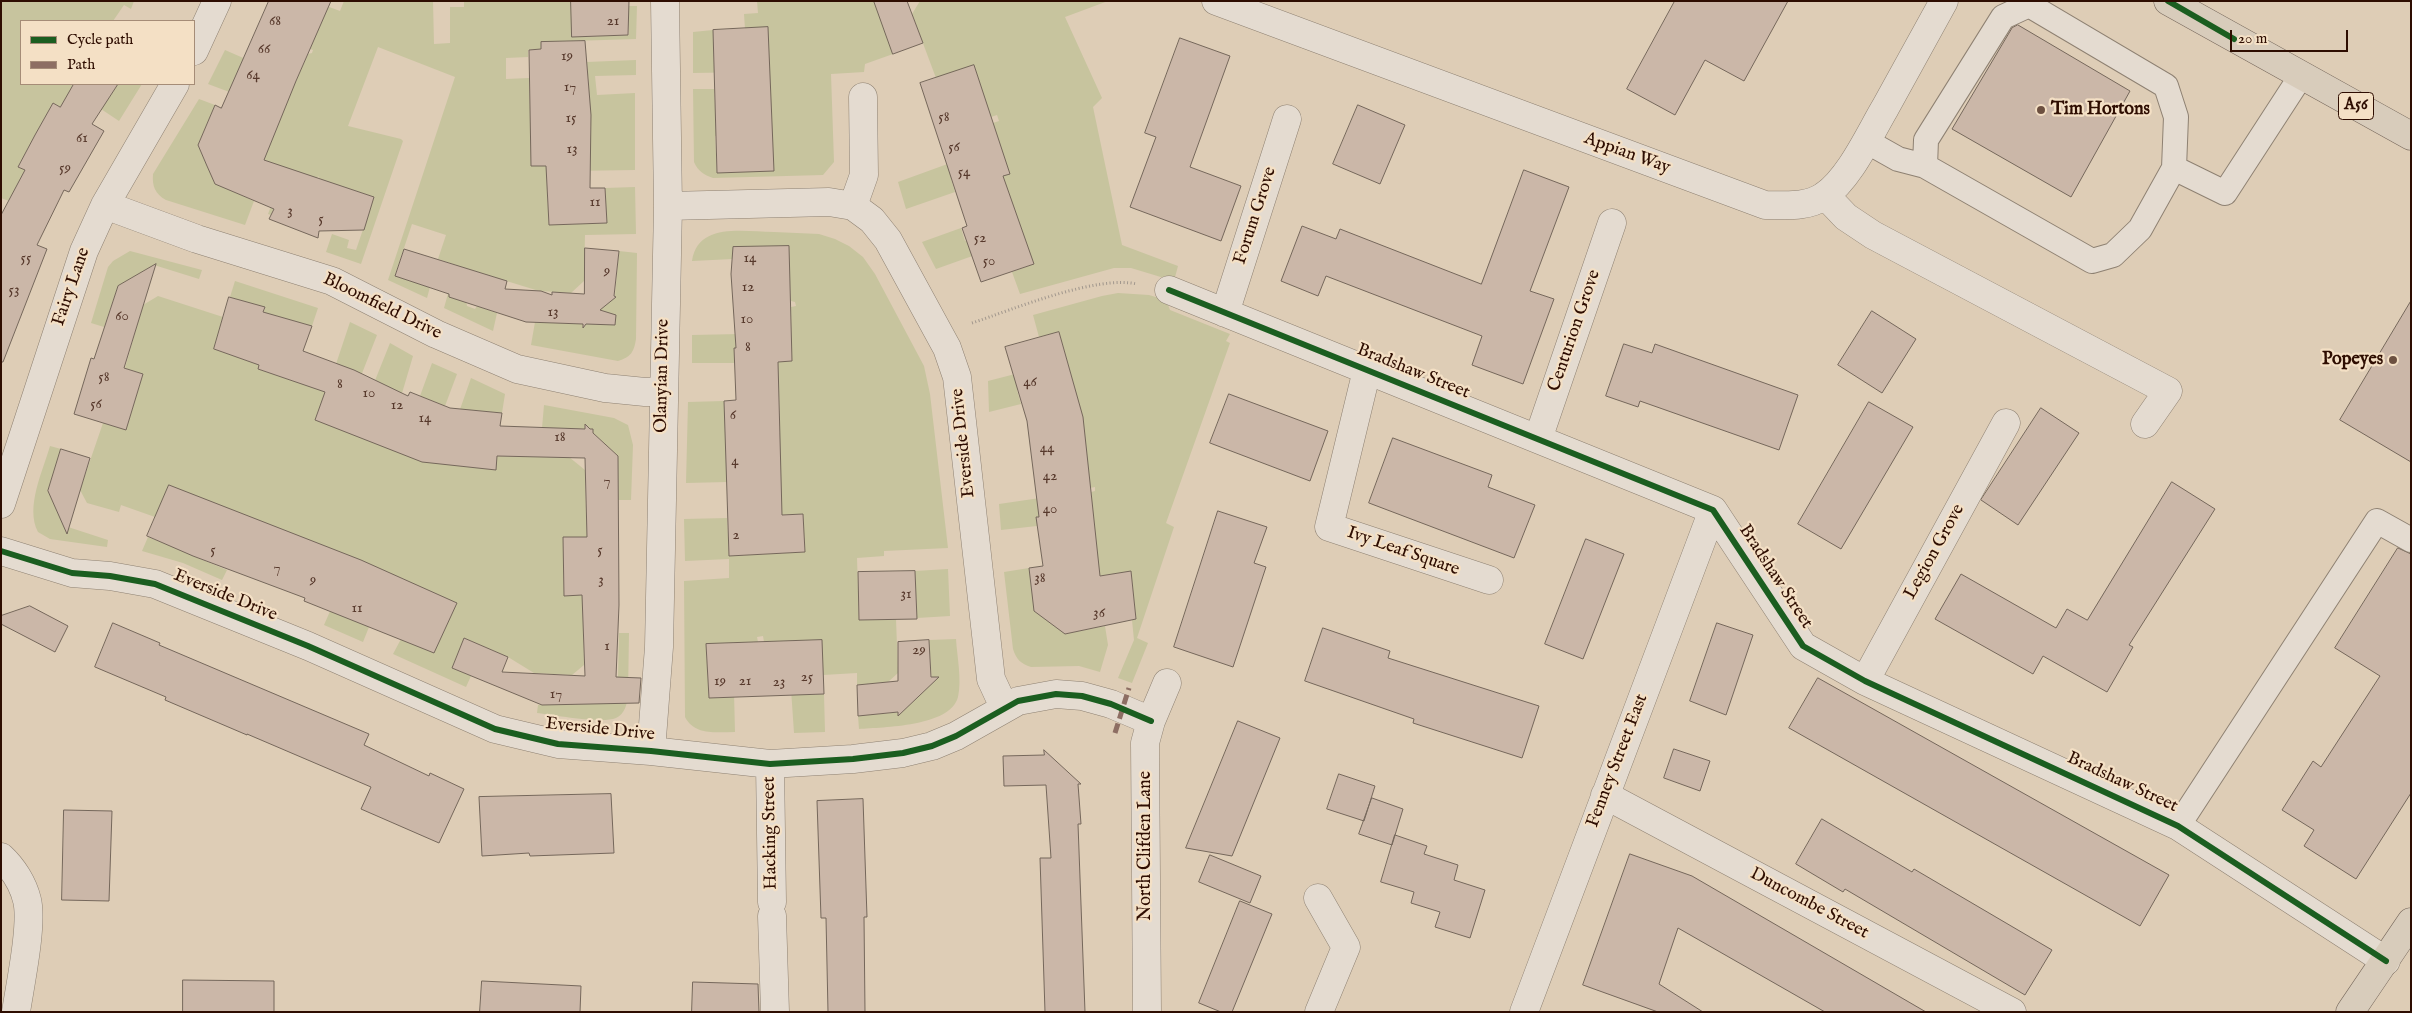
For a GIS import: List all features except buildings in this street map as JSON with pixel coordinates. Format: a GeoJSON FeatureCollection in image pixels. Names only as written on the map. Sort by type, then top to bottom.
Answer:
{"type":"FeatureCollection","features":[{"type":"Feature","properties":{"kind":"highway","name":"A56"},"geometry":{"type":"LineString","coordinates":[[2168,1],[2411,136]]}},
{"type":"Feature","properties":{"kind":"highway"},"geometry":{"type":"LineString","coordinates":[[2350,1012],[2411,922]]}},
{"type":"Feature","properties":{"kind":"street"},"geometry":{"type":"LineString","coordinates":[[195,49],[217,1]]}},
{"type":"Feature","properties":{"kind":"street","name":"Olanyian Drive"},"geometry":{"type":"LineString","coordinates":[[651,751],[658,647],[668,206],[666,1]]}},
{"type":"Feature","properties":{"kind":"street","name":"Appian Way"},"geometry":{"type":"LineString","coordinates":[[1216,1],[1765,205],[1795,206],[1811,202],[1825,195],[1842,179],[1866,141],[1944,1]]}},
{"type":"Feature","properties":{"kind":"street","name":"Fairy Lane"},"geometry":{"type":"LineString","coordinates":[[2,499],[84,251],[105,205],[174,85]]}},
{"type":"Feature","properties":{"kind":"street"},"geometry":{"type":"LineString","coordinates":[[853,206],[864,175],[862,97]]}},
{"type":"Feature","properties":{"kind":"street","name":"Forum Grove"},"geometry":{"type":"LineString","coordinates":[[1225,312],[1287,119]]}},
{"type":"Feature","properties":{"kind":"street"},"geometry":{"type":"LineString","coordinates":[[1825,195],[1846,217],[1873,235],[2168,391],[2146,424]]}},
{"type":"Feature","properties":{"kind":"street","name":"Everside Drive"},"geometry":{"type":"LineString","coordinates":[[668,206],[829,202],[853,206],[872,220],[888,240],[940,336],[957,377],[991,679],[1004,707]]}},
{"type":"Feature","properties":{"kind":"street","name":"Bloomfield Drive"},"geometry":{"type":"LineString","coordinates":[[105,205],[197,238],[332,281],[436,334],[517,369],[605,388],[645,392],[663,391]]}},
{"type":"Feature","properties":{"kind":"street","name":"Centurion Grove"},"geometry":{"type":"LineString","coordinates":[[1538,439],[1612,223]]}},
{"type":"Feature","properties":{"kind":"street","name":"Bradshaw Street"},"geometry":{"type":"LineString","coordinates":[[1169,290],[1713,510],[1803,646],[1865,681],[2178,826],[2386,961]]}},
{"type":"Feature","properties":{"kind":"street","name":"Ivy Leaf Square"},"geometry":{"type":"LineString","coordinates":[[1366,370],[1329,527],[1488,580]]}},
{"type":"Feature","properties":{"kind":"street","name":"Legion Grove"},"geometry":{"type":"LineString","coordinates":[[1865,681],[2006,423]]}},
{"type":"Feature","properties":{"kind":"street","name":"Fenney Street East"},"geometry":{"type":"LineString","coordinates":[[1531,1009],[1605,795],[1713,510]]}},
{"type":"Feature","properties":{"kind":"street","name":"Everside Drive"},"geometry":{"type":"LineString","coordinates":[[1,551],[72,573],[110,576],[155,584],[308,646],[495,729],[558,744],[651,751],[770,764],[903,753],[932,746],[956,736],[1004,707],[1036,696],[1056,694],[1082,696],[1106,703],[1151,721]]}},
{"type":"Feature","properties":{"kind":"street","name":"North Clifden Lane"},"geometry":{"type":"LineString","coordinates":[[1147,1012],[1145,743],[1151,721],[1167,683]]}},
{"type":"Feature","properties":{"kind":"street","name":"Hacking Street"},"geometry":{"type":"LineString","coordinates":[[770,764],[775,1012]]}},
{"type":"Feature","properties":{"kind":"street","name":"Duncombe Street"},"geometry":{"type":"LineString","coordinates":[[1605,795],[2012,1012]]}},
{"type":"Feature","properties":{"kind":"street"},"geometry":{"type":"LineString","coordinates":[[1,857],[20,882],[28,901],[28,921],[16,1012]]}},
{"type":"Feature","properties":{"kind":"street"},"geometry":{"type":"LineString","coordinates":[[1318,898],[1346,946],[1319,1012]]}},
{"type":"Feature","properties":{"kind":"lane"},"geometry":{"type":"LineString","coordinates":[[1866,141],[1898,159],[1925,166],[2092,261],[2113,255],[2140,229],[2174,168],[2176,118],[2166,86],[2029,5],[2003,16],[1926,140],[1925,166]]}},
{"type":"Feature","properties":{"kind":"lane"},"geometry":{"type":"LineString","coordinates":[[2174,168],[2225,193],[2301,76]]}},
{"type":"Feature","properties":{"kind":"lane"},"geometry":{"type":"LineString","coordinates":[[2178,826],[2377,521],[2411,540]]}},
{"type":"Feature","properties":{"kind":"path"},"geometry":{"type":"LineString","coordinates":[[940,336],[961,326],[1086,286],[1123,281],[1169,290]]}},
{"type":"Feature","properties":{"kind":"shaded area"},"geometry":{"type":"Polygon","coordinates":[[[1,1],[134,1],[131,9],[124,5],[114,20],[20,20],[20,85],[73,85],[70,91],[76,94],[68,111],[53,103],[18,167],[25,170],[9,201],[1,198],[1,1]]]}},
{"type":"Feature","properties":{"kind":"shaded area"},"geometry":{"type":"Polygon","coordinates":[[[313,1],[340,11],[344,1],[433,1],[434,44],[450,43],[450,7],[464,7],[464,1],[571,1],[573,37],[629,35],[628,20],[619,6],[637,6],[636,39],[541,42],[541,49],[528,50],[528,57],[506,58],[506,79],[529,78],[532,166],[569,166],[591,133],[591,125],[582,125],[580,87],[589,87],[587,62],[636,60],[636,75],[595,76],[597,95],[635,93],[635,170],[570,171],[570,188],[547,189],[549,225],[606,223],[605,188],[635,187],[636,234],[585,235],[584,281],[571,293],[539,291],[461,267],[467,306],[475,309],[477,306],[497,313],[493,331],[444,308],[456,265],[438,259],[446,235],[412,224],[395,275],[430,287],[427,298],[388,280],[455,77],[378,47],[348,126],[403,141],[361,264],[326,252],[332,234],[349,240],[347,248],[356,250],[374,197],[321,180],[318,176],[317,179],[289,170],[271,215],[268,214],[283,175],[239,160],[256,102],[208,84],[225,50],[296,81],[308,54],[312,53],[313,50],[310,49],[313,1]]]}},
{"type":"Feature","properties":{"kind":"shaded area"},"geometry":{"type":"Polygon","coordinates":[[[757,1],[884,1],[879,13],[893,54],[865,64],[864,72],[831,74],[834,162],[823,175],[713,178],[697,168],[694,162],[693,89],[714,89],[716,125],[772,123],[770,89],[752,72],[693,73],[693,32],[713,30],[714,66],[769,64],[745,29],[744,14],[758,13],[757,1]],[[771,134],[715,136],[717,173],[771,134]]]}},
{"type":"Feature","properties":{"kind":"shaded area"},"geometry":{"type":"Polygon","coordinates":[[[920,1],[1108,1],[1065,17],[1102,98],[1093,107],[1122,245],[1178,266],[1174,281],[1131,268],[1114,268],[1020,294],[1012,272],[1034,264],[995,217],[993,123],[999,121],[997,115],[991,117],[936,78],[912,14],[920,1]]]}},
{"type":"Feature","properties":{"kind":"shaded area"},"geometry":{"type":"Polygon","coordinates":[[[117,85],[141,85],[119,121],[101,109],[117,85]]]}},
{"type":"Feature","properties":{"kind":"shaded area"},"geometry":{"type":"Polygon","coordinates":[[[199,99],[215,105],[198,145],[215,183],[254,201],[245,225],[166,200],[159,195],[154,186],[153,174],[199,99]]]}},
{"type":"Feature","properties":{"kind":"shaded area"},"geometry":{"type":"Polygon","coordinates":[[[953,162],[958,176],[951,179],[955,192],[906,209],[898,182],[953,162]]]}},
{"type":"Feature","properties":{"kind":"shaded area"},"geometry":{"type":"Polygon","coordinates":[[[961,228],[965,241],[973,238],[978,254],[936,269],[922,242],[961,228]]]}},
{"type":"Feature","properties":{"kind":"shaded area"},"geometry":{"type":"Polygon","coordinates":[[[724,232],[819,234],[849,246],[863,257],[875,274],[924,366],[930,394],[948,548],[884,551],[884,556],[857,558],[859,620],[896,619],[898,673],[888,682],[857,685],[857,673],[823,675],[821,640],[764,642],[763,636],[757,637],[758,642],[706,644],[709,698],[720,698],[734,692],[735,732],[707,732],[694,727],[685,717],[684,581],[729,578],[729,559],[685,561],[684,519],[727,518],[729,556],[805,552],[803,514],[761,516],[727,482],[686,483],[688,402],[724,401],[727,435],[780,433],[779,397],[761,398],[760,362],[792,361],[791,307],[796,306],[795,302],[791,301],[788,246],[733,247],[733,259],[692,261],[696,249],[703,240],[724,232]]]}},
{"type":"Feature","properties":{"kind":"shaded area"},"geometry":{"type":"Polygon","coordinates":[[[130,251],[202,270],[199,279],[154,265],[118,286],[104,327],[91,323],[108,267],[113,261],[130,251]]]}},
{"type":"Feature","properties":{"kind":"shaded area"},"geometry":{"type":"Polygon","coordinates":[[[619,251],[637,253],[636,339],[631,353],[626,358],[618,361],[531,345],[535,322],[584,324],[615,295],[619,251]]]}},
{"type":"Feature","properties":{"kind":"shaded area"},"geometry":{"type":"Polygon","coordinates":[[[235,281],[318,308],[312,326],[276,316],[258,369],[293,381],[299,363],[332,376],[315,420],[451,435],[471,378],[505,394],[502,413],[468,410],[462,466],[495,470],[497,456],[569,457],[585,470],[586,516],[589,537],[563,537],[564,595],[583,595],[584,665],[572,675],[534,673],[508,657],[464,638],[452,668],[471,676],[466,687],[393,654],[401,639],[456,603],[423,588],[369,627],[363,642],[324,625],[345,577],[214,503],[193,556],[227,570],[222,580],[183,563],[142,551],[148,537],[183,551],[155,517],[121,505],[119,512],[87,503],[80,490],[103,423],[126,430],[143,374],[125,368],[143,305],[158,296],[223,317],[214,349],[248,361],[265,308],[230,297],[235,281]]]}},
{"type":"Feature","properties":{"kind":"shaded area"},"geometry":{"type":"Polygon","coordinates":[[[1118,293],[1149,295],[1166,300],[1170,310],[1230,334],[1226,341],[1230,343],[1166,523],[1174,527],[1137,638],[1148,643],[1132,683],[1118,678],[1134,640],[1132,620],[1136,619],[1131,572],[1098,576],[1091,492],[1095,491],[1095,487],[1090,488],[1052,396],[1075,389],[1059,332],[1039,337],[1033,315],[1118,293]]]}},
{"type":"Feature","properties":{"kind":"shaded area"},"geometry":{"type":"Polygon","coordinates":[[[350,322],[377,335],[359,381],[336,364],[350,322]]]}},
{"type":"Feature","properties":{"kind":"shaded area"},"geometry":{"type":"Polygon","coordinates":[[[740,334],[741,348],[734,349],[734,363],[692,363],[692,335],[740,334]]]}},
{"type":"Feature","properties":{"kind":"shaded area"},"geometry":{"type":"Polygon","coordinates":[[[390,343],[413,356],[400,400],[372,388],[390,343]]]}},
{"type":"Feature","properties":{"kind":"shaded area"},"geometry":{"type":"Polygon","coordinates":[[[432,363],[457,374],[445,406],[420,396],[432,363]]]}},
{"type":"Feature","properties":{"kind":"shaded area"},"geometry":{"type":"Polygon","coordinates":[[[1019,373],[1024,388],[1017,390],[1021,404],[989,412],[988,381],[1019,373]]]}},
{"type":"Feature","properties":{"kind":"shaded area"},"geometry":{"type":"Polygon","coordinates":[[[544,405],[614,418],[628,425],[633,445],[631,500],[618,500],[618,456],[589,429],[542,428],[544,405]]]}},
{"type":"Feature","properties":{"kind":"shaded area"},"geometry":{"type":"Polygon","coordinates":[[[50,446],[61,449],[48,491],[65,526],[108,540],[107,547],[50,539],[38,532],[34,522],[34,500],[50,446]]]}},
{"type":"Feature","properties":{"kind":"shaded area"},"geometry":{"type":"Polygon","coordinates":[[[1040,498],[1043,517],[1037,526],[1001,530],[999,504],[1040,498]]]}},
{"type":"Feature","properties":{"kind":"shaded area"},"geometry":{"type":"Polygon","coordinates":[[[1029,568],[1065,634],[1105,626],[1108,645],[1100,672],[1079,666],[1031,667],[1022,663],[1017,658],[1013,649],[1004,572],[1029,568]]]}},
{"type":"Feature","properties":{"kind":"shaded area"},"geometry":{"type":"Polygon","coordinates":[[[948,569],[950,616],[917,618],[915,571],[948,569]]]}},
{"type":"Feature","properties":{"kind":"shaded area"},"geometry":{"type":"Polygon","coordinates":[[[619,633],[629,633],[628,695],[622,714],[609,720],[600,720],[537,713],[538,705],[586,704],[618,676],[619,633]]]}},
{"type":"Feature","properties":{"kind":"shaded area"},"geometry":{"type":"Polygon","coordinates":[[[956,639],[960,683],[958,697],[952,707],[943,714],[914,724],[859,729],[858,716],[901,712],[932,682],[929,640],[956,639]]]}},
{"type":"Feature","properties":{"kind":"shaded area"},"geometry":{"type":"Polygon","coordinates":[[[809,688],[810,695],[824,694],[825,732],[794,733],[791,689],[809,688]]]}},
{"type":"Feature","properties":{"kind":"marked path"},"geometry":{"type":"LineString","coordinates":[[1115,733],[1129,688]]}},
{"type":"Feature","properties":{"kind":"cycle path"},"geometry":{"type":"LineString","coordinates":[[2168,1],[2234,39]]}},
{"type":"Feature","properties":{"kind":"cycle path"},"geometry":{"type":"LineString","coordinates":[[1169,290],[1713,510],[1803,646],[1865,681],[2178,826],[2386,961]]}},
{"type":"Feature","properties":{"kind":"cycle path"},"geometry":{"type":"LineString","coordinates":[[1,551],[72,573],[110,576],[155,584],[308,646],[495,729],[558,744],[651,751],[770,764],[853,759],[903,753],[932,746],[956,736],[1018,701],[1056,694],[1082,696],[1111,704],[1151,721]]}},
{"type":"Feature","properties":{"kind":"place","name":"Tim Hortons"},"geometry":{"type":"Point","coordinates":[2041,110]}},
{"type":"Feature","properties":{"kind":"place","name":"Popeyes"},"geometry":{"type":"Point","coordinates":[2393,360]}}]}
